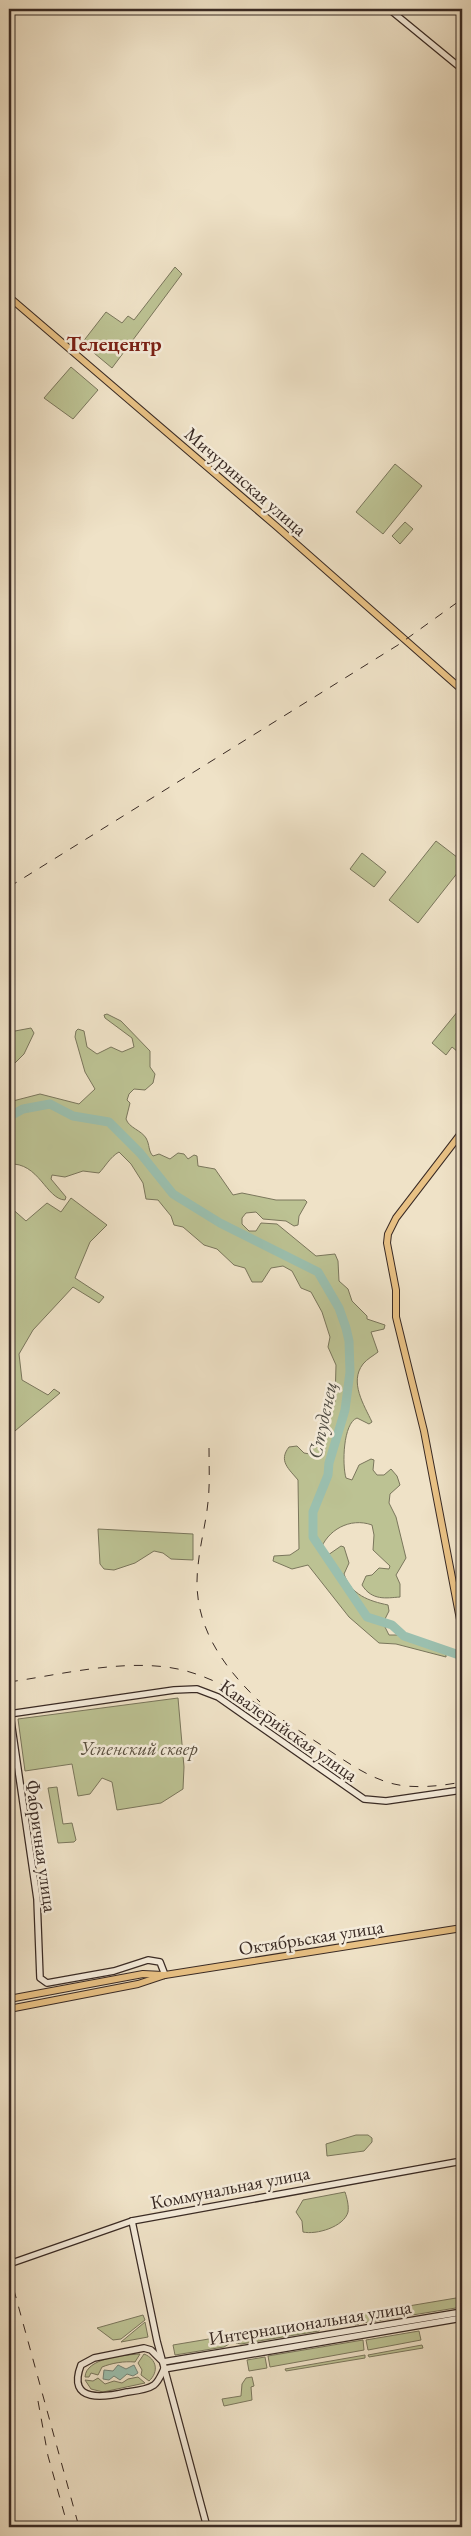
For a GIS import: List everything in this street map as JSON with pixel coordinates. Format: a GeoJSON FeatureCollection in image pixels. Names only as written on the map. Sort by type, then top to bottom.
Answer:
{"type":"FeatureCollection","features":[{"type":"Feature","properties":{"kind":"main road","name":"Мичуринская улица"},"geometry":{"type":"LineString","coordinates":[[9,297],[276,526],[462,690]]}},
{"type":"Feature","properties":{"kind":"main road"},"geometry":{"type":"LineString","coordinates":[[462,1132],[396,1218],[388,1234],[387,1244],[396,1290],[396,1317],[424,1431],[460,1610],[462,1630]]}},
{"type":"Feature","properties":{"kind":"main road","name":"Октябрьская улица"},"geometry":{"type":"LineString","coordinates":[[165,1975],[462,1928]]}},
{"type":"Feature","properties":{"kind":"main road"},"geometry":{"type":"LineString","coordinates":[[9,1999],[136,1976],[165,1975]]}},
{"type":"Feature","properties":{"kind":"main road"},"geometry":{"type":"LineString","coordinates":[[9,2009],[138,1984],[165,1975]]}},
{"type":"Feature","properties":{"kind":"street"},"geometry":{"type":"LineString","coordinates":[[390,9],[462,69]]}},
{"type":"Feature","properties":{"kind":"street","name":"Кавалерийская улица"},"geometry":{"type":"LineString","coordinates":[[9,1714],[158,1692],[197,1689],[218,1698],[364,1799],[386,1801],[462,1790]]}},
{"type":"Feature","properties":{"kind":"street","name":"Фабричная улица"},"geometry":{"type":"LineString","coordinates":[[9,1714],[37,1898],[38,1967],[42,1981],[47,1983],[114,1971],[152,1959],[160,1962],[165,1975]]}},
{"type":"Feature","properties":{"kind":"street","name":"Коммунальная улица"},"geometry":{"type":"LineString","coordinates":[[9,2264],[132,2221],[462,2161]]}},
{"type":"Feature","properties":{"kind":"street"},"geometry":{"type":"LineString","coordinates":[[132,2221],[157,2341],[207,2527]]}},
{"type":"Feature","properties":{"kind":"street","name":"Интернациональная улица"},"geometry":{"type":"LineString","coordinates":[[163,2362],[462,2312]]}},
{"type":"Feature","properties":{"kind":"street","name":"Интернациональная улица"},"geometry":{"type":"LineString","coordinates":[[164,2369],[462,2318]]}},
{"type":"Feature","properties":{"kind":"street"},"geometry":{"type":"LineString","coordinates":[[157,2341],[144,2348],[89,2360],[81,2365],[79,2380],[81,2388],[93,2397],[101,2398],[154,2386],[170,2387]]}},
{"type":"Feature","properties":{"kind":"street"},"geometry":{"type":"LineString","coordinates":[[144,2348],[151,2350],[163,2362]]}},
{"type":"Feature","properties":{"kind":"street"},"geometry":{"type":"LineString","coordinates":[[154,2386],[159,2381],[164,2369]]}},
{"type":"Feature","properties":{"kind":"green space"},"geometry":{"type":"Polygon","coordinates":[[[175,267],[182,274],[112,368],[82,343],[106,312],[122,323],[128,316],[134,320],[175,267]]]}},
{"type":"Feature","properties":{"kind":"green space"},"geometry":{"type":"Polygon","coordinates":[[[71,367],[98,390],[73,419],[44,398],[71,367]]]}},
{"type":"Feature","properties":{"kind":"green space"},"geometry":{"type":"Polygon","coordinates":[[[395,464],[422,486],[383,534],[356,512],[395,464]]]}},
{"type":"Feature","properties":{"kind":"green space"},"geometry":{"type":"Polygon","coordinates":[[[405,522],[413,529],[400,544],[392,536],[405,522]]]}},
{"type":"Feature","properties":{"kind":"green space"},"geometry":{"type":"Polygon","coordinates":[[[436,841],[462,861],[462,867],[418,923],[389,900],[436,841]]]}},
{"type":"Feature","properties":{"kind":"green space"},"geometry":{"type":"Polygon","coordinates":[[[362,853],[386,872],[374,887],[350,869],[362,853]]]}},
{"type":"Feature","properties":{"kind":"green space"},"geometry":{"type":"Polygon","coordinates":[[[458,1011],[462,1015],[462,1046],[458,1052],[452,1047],[446,1055],[432,1043],[458,1011]]]}},
{"type":"Feature","properties":{"kind":"green space"},"geometry":{"type":"Polygon","coordinates":[[[107,1014],[121,1021],[150,1051],[150,1067],[155,1074],[153,1083],[145,1090],[134,1089],[129,1094],[127,1100],[130,1103],[126,1119],[130,1125],[146,1138],[153,1156],[159,1154],[170,1159],[178,1153],[184,1154],[188,1159],[194,1155],[197,1156],[198,1166],[215,1169],[233,1195],[242,1193],[276,1200],[305,1200],[307,1202],[299,1216],[298,1225],[294,1226],[286,1221],[263,1219],[256,1212],[246,1213],[242,1218],[242,1224],[249,1231],[256,1231],[261,1223],[277,1224],[316,1256],[335,1254],[338,1261],[339,1281],[348,1289],[352,1301],[367,1316],[367,1319],[385,1325],[384,1329],[371,1332],[378,1352],[363,1364],[357,1378],[359,1393],[372,1422],[369,1424],[357,1418],[352,1421],[346,1436],[344,1464],[346,1478],[352,1480],[359,1465],[371,1459],[374,1460],[373,1470],[377,1475],[384,1475],[391,1469],[397,1476],[400,1485],[390,1494],[389,1503],[396,1517],[406,1558],[396,1575],[400,1584],[400,1597],[384,1598],[375,1596],[370,1594],[362,1585],[366,1576],[372,1575],[379,1568],[389,1569],[390,1566],[373,1550],[374,1535],[372,1525],[356,1523],[340,1527],[328,1537],[320,1551],[328,1555],[341,1546],[344,1547],[349,1563],[344,1574],[347,1581],[362,1596],[388,1605],[389,1611],[383,1623],[389,1635],[411,1635],[446,1653],[446,1657],[396,1644],[379,1643],[349,1617],[308,1565],[292,1569],[273,1561],[274,1556],[290,1555],[299,1549],[298,1480],[286,1465],[284,1457],[289,1447],[297,1446],[304,1453],[310,1454],[335,1401],[336,1365],[328,1347],[330,1337],[322,1312],[311,1292],[301,1288],[292,1271],[283,1266],[271,1268],[262,1282],[252,1282],[245,1268],[234,1265],[217,1249],[204,1245],[183,1227],[174,1225],[171,1216],[158,1200],[146,1199],[143,1183],[131,1164],[119,1152],[110,1159],[99,1173],[83,1171],[65,1177],[52,1175],[51,1179],[66,1197],[65,1200],[52,1194],[35,1174],[28,1169],[19,1165],[9,1164],[9,1102],[40,1094],[79,1104],[95,1089],[85,1072],[75,1037],[78,1029],[84,1031],[87,1047],[97,1054],[111,1047],[122,1052],[134,1047],[132,1038],[105,1018],[104,1015],[107,1014]]]}},
{"type":"Feature","properties":{"kind":"green space"},"geometry":{"type":"Polygon","coordinates":[[[9,1027],[15,1031],[31,1028],[34,1033],[24,1054],[9,1069],[9,1027]]]}},
{"type":"Feature","properties":{"kind":"green space"},"geometry":{"type":"Polygon","coordinates":[[[71,1198],[107,1225],[90,1242],[75,1278],[104,1297],[99,1303],[73,1287],[33,1330],[19,1354],[22,1380],[48,1395],[54,1389],[60,1393],[9,1436],[9,1206],[26,1221],[47,1203],[61,1212],[71,1198]]]}},
{"type":"Feature","properties":{"kind":"green space"},"geometry":{"type":"Polygon","coordinates":[[[98,1529],[193,1534],[193,1560],[171,1559],[163,1553],[154,1551],[135,1563],[114,1570],[104,1569],[100,1564],[98,1529]]]}},
{"type":"Feature","properties":{"kind":"green space","name":"Успенский сквер"},"geometry":{"type":"Polygon","coordinates":[[[178,1698],[184,1767],[183,1789],[161,1803],[117,1810],[112,1782],[102,1778],[90,1794],[78,1796],[72,1764],[25,1771],[18,1719],[178,1698]]]}},
{"type":"Feature","properties":{"kind":"green space"},"geometry":{"type":"Polygon","coordinates":[[[57,1787],[63,1824],[72,1823],[76,1840],[74,1842],[58,1843],[48,1788],[57,1787]]]}},
{"type":"Feature","properties":{"kind":"green space"},"geometry":{"type":"Polygon","coordinates":[[[356,2135],[368,2135],[372,2138],[372,2142],[364,2151],[327,2156],[326,2144],[356,2135]]]}},
{"type":"Feature","properties":{"kind":"green space"},"geometry":{"type":"Polygon","coordinates":[[[345,2192],[348,2212],[341,2222],[322,2231],[303,2232],[302,2221],[296,2212],[303,2200],[345,2192]]]}},
{"type":"Feature","properties":{"kind":"green space"},"geometry":{"type":"Polygon","coordinates":[[[462,2297],[462,2307],[363,2323],[361,2314],[462,2297]]]}},
{"type":"Feature","properties":{"kind":"green space"},"geometry":{"type":"Polygon","coordinates":[[[358,2314],[359,2324],[355,2325],[355,2322],[319,2328],[319,2331],[241,2344],[236,2343],[235,2340],[229,2341],[229,2344],[224,2347],[175,2355],[173,2345],[358,2314]]]}},
{"type":"Feature","properties":{"kind":"green space"},"geometry":{"type":"Polygon","coordinates":[[[143,2315],[145,2320],[121,2339],[113,2340],[97,2328],[143,2315]]]}},
{"type":"Feature","properties":{"kind":"green space"},"geometry":{"type":"Polygon","coordinates":[[[145,2322],[148,2337],[121,2342],[145,2322]]]}},
{"type":"Feature","properties":{"kind":"green space"},"geometry":{"type":"Polygon","coordinates":[[[419,2331],[421,2340],[368,2350],[366,2340],[419,2331]]]}},
{"type":"Feature","properties":{"kind":"green space"},"geometry":{"type":"Polygon","coordinates":[[[363,2340],[364,2350],[270,2367],[268,2356],[363,2340]]]}},
{"type":"Feature","properties":{"kind":"green space"},"geometry":{"type":"Polygon","coordinates":[[[422,2345],[423,2348],[369,2357],[368,2355],[422,2345]]]}},
{"type":"Feature","properties":{"kind":"green space"},"geometry":{"type":"Polygon","coordinates":[[[140,2354],[135,2362],[110,2364],[102,2367],[98,2375],[91,2373],[89,2377],[85,2377],[87,2371],[99,2362],[116,2357],[140,2354]]]}},
{"type":"Feature","properties":{"kind":"green space"},"geometry":{"type":"Polygon","coordinates":[[[144,2354],[152,2359],[155,2366],[154,2374],[149,2381],[141,2375],[142,2370],[138,2363],[144,2354]]]}},
{"type":"Feature","properties":{"kind":"green space"},"geometry":{"type":"Polygon","coordinates":[[[365,2355],[365,2358],[286,2371],[285,2369],[365,2355]]]}},
{"type":"Feature","properties":{"kind":"green space"},"geometry":{"type":"Polygon","coordinates":[[[265,2357],[267,2368],[249,2371],[247,2360],[265,2357]]]}},
{"type":"Feature","properties":{"kind":"green space"},"geometry":{"type":"Polygon","coordinates":[[[138,2377],[145,2383],[103,2392],[91,2389],[85,2380],[93,2381],[98,2378],[105,2384],[114,2381],[122,2383],[128,2379],[138,2377]]]}},
{"type":"Feature","properties":{"kind":"green space"},"geometry":{"type":"Polygon","coordinates":[[[252,2377],[254,2386],[251,2387],[252,2400],[224,2406],[222,2399],[241,2396],[242,2384],[246,2378],[252,2377]]]}},
{"type":"Feature","properties":{"kind":"shaded area"},"geometry":{"type":"Polygon","coordinates":[[[118,2365],[126,2369],[134,2365],[138,2373],[133,2376],[127,2374],[120,2380],[114,2376],[109,2380],[103,2379],[104,2370],[113,2371],[118,2365]]]}},
{"type":"Feature","properties":{"kind":"waterway","name":"Студенец"},"geometry":{"type":"LineString","coordinates":[[9,1119],[12,1115],[23,1109],[50,1104],[73,1116],[109,1122],[140,1153],[173,1194],[220,1223],[318,1272],[339,1308],[346,1328],[349,1341],[350,1372],[345,1410],[329,1463],[328,1475],[313,1512],[313,1537],[367,1617],[392,1625],[404,1636],[462,1656]]}},
{"type":"Feature","properties":{"kind":"railway"},"geometry":{"type":"LineString","coordinates":[[9,887],[398,645],[462,599]]}},
{"type":"Feature","properties":{"kind":"railway"},"geometry":{"type":"LineString","coordinates":[[209,1448],[208,1502],[198,1566],[199,1606],[204,1624],[221,1657],[260,1702]]}},
{"type":"Feature","properties":{"kind":"railway"},"geometry":{"type":"LineString","coordinates":[[9,1682],[103,1668],[127,1666],[174,1668],[196,1674],[242,1695],[353,1766],[383,1781],[402,1786],[419,1787],[462,1782]]}},
{"type":"Feature","properties":{"kind":"railway"},"geometry":{"type":"LineString","coordinates":[[9,2272],[79,2527]]}},
{"type":"Feature","properties":{"kind":"railway"},"geometry":{"type":"LineString","coordinates":[[38,2401],[48,2456],[68,2527]]}},
{"type":"Feature","properties":{"kind":"district","name":"Телецентр"},"geometry":{"type":"Point","coordinates":[114,344]}}]}
